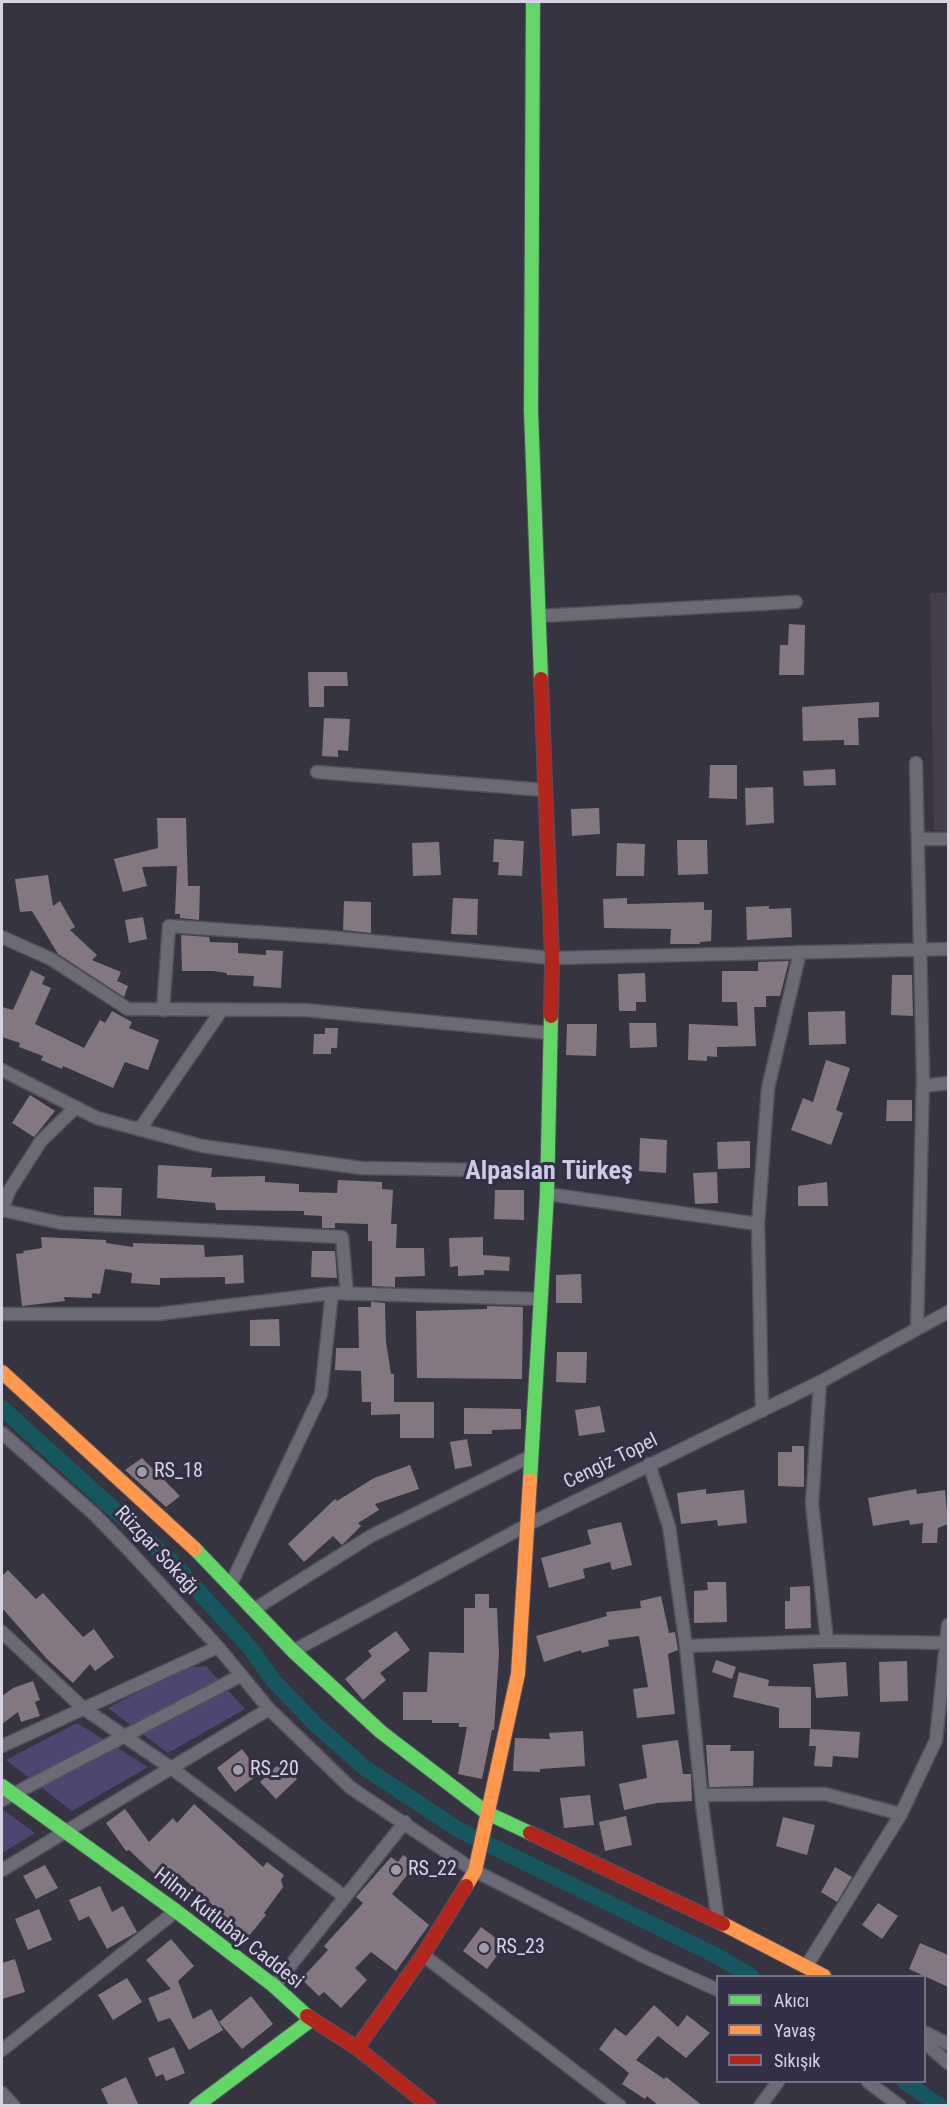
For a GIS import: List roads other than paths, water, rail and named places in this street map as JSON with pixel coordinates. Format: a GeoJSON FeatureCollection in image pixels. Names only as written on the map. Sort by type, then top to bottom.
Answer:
{"type":"FeatureCollection","features":[{"type":"Feature","properties":{"kind":"street"},"geometry":{"type":"LineString","coordinates":[[357,2048],[423,1955],[475,1871],[518,1674],[547,1194],[552,958],[531,411],[533,2]]}},
{"type":"Feature","properties":{"kind":"street"},"geometry":{"type":"LineString","coordinates":[[539,616],[796,602]]}},
{"type":"Feature","properties":{"kind":"street"},"geometry":{"type":"LineString","coordinates":[[916,763],[923,1086],[917,1329]]}},
{"type":"Feature","properties":{"kind":"street"},"geometry":{"type":"LineString","coordinates":[[317,772],[545,790]]}},
{"type":"Feature","properties":{"kind":"street"},"geometry":{"type":"LineString","coordinates":[[918,839],[948,839]]}},
{"type":"Feature","properties":{"kind":"street"},"geometry":{"type":"LineString","coordinates":[[163,1010],[169,926],[328,937],[552,958],[948,949]]}},
{"type":"Feature","properties":{"kind":"street"},"geometry":{"type":"LineString","coordinates":[[2,937],[51,959],[128,1009],[305,1010],[550,1033]]}},
{"type":"Feature","properties":{"kind":"street"},"geometry":{"type":"LineString","coordinates":[[762,1410],[758,1224],[768,1088],[800,951]]}},
{"type":"Feature","properties":{"kind":"street"},"geometry":{"type":"LineString","coordinates":[[140,1129],[221,1011]]}},
{"type":"Feature","properties":{"kind":"street"},"geometry":{"type":"LineString","coordinates":[[2,1070],[97,1118],[202,1146],[361,1168],[547,1171]]}},
{"type":"Feature","properties":{"kind":"street"},"geometry":{"type":"LineString","coordinates":[[923,1086],[948,1083]]}},
{"type":"Feature","properties":{"kind":"street"},"geometry":{"type":"LineString","coordinates":[[76,1107],[41,1141],[5,1190],[2,1211],[61,1223],[342,1237],[347,1294]]}},
{"type":"Feature","properties":{"kind":"street"},"geometry":{"type":"LineString","coordinates":[[547,1194],[758,1224]]}},
{"type":"Feature","properties":{"kind":"street"},"geometry":{"type":"LineString","coordinates":[[2,1314],[158,1314],[332,1293],[540,1299]]}},
{"type":"Feature","properties":{"kind":"street"},"geometry":{"type":"LineString","coordinates":[[231,1584],[321,1394],[332,1293]]}},
{"type":"Feature","properties":{"kind":"street","name":"Cengiz Topel"},"geometry":{"type":"LineString","coordinates":[[293,1651],[527,1526],[649,1464],[820,1382],[948,1312]]}},
{"type":"Feature","properties":{"kind":"street"},"geometry":{"type":"LineString","coordinates":[[2,1372],[172,1526],[231,1584],[293,1651],[381,1732],[487,1813],[718,1921],[807,1965],[821,1975]]}},
{"type":"Feature","properties":{"kind":"street"},"geometry":{"type":"LineString","coordinates":[[820,1382],[812,1504],[827,1641]]}},
{"type":"Feature","properties":{"kind":"street","name":"Rüzgar Sokağı"},"geometry":{"type":"LineString","coordinates":[[2,1433],[94,1514],[218,1647],[269,1709],[351,1788],[475,1871],[647,1958],[716,1990]]}},
{"type":"Feature","properties":{"kind":"street"},"geometry":{"type":"LineString","coordinates":[[253,1610],[371,1536],[531,1456]]}},
{"type":"Feature","properties":{"kind":"street"},"geometry":{"type":"LineString","coordinates":[[649,1464],[669,1526],[687,1646],[718,1921]]}},
{"type":"Feature","properties":{"kind":"street"},"geometry":{"type":"LineString","coordinates":[[807,1965],[902,1814],[936,1740],[948,1643],[948,1625]]}},
{"type":"Feature","properties":{"kind":"street"},"geometry":{"type":"LineString","coordinates":[[2,1632],[83,1708],[171,1768],[345,1897]]}},
{"type":"Feature","properties":{"kind":"street"},"geometry":{"type":"LineString","coordinates":[[687,1646],[827,1641],[948,1643]]}},
{"type":"Feature","properties":{"kind":"street"},"geometry":{"type":"LineString","coordinates":[[2,1746],[218,1647]]}},
{"type":"Feature","properties":{"kind":"street"},"geometry":{"type":"LineString","coordinates":[[5,1793],[240,1676]]}},
{"type":"Feature","properties":{"kind":"street"},"geometry":{"type":"LineString","coordinates":[[2,1870],[269,1709]]}},
{"type":"Feature","properties":{"kind":"street","name":"Hilmi Kutlubay Caddesi"},"geometry":{"type":"LineString","coordinates":[[5,1793],[67,1831],[176,1911],[274,1986],[311,2020],[357,2048],[429,2106]]}},
{"type":"Feature","properties":{"kind":"street"},"geometry":{"type":"LineString","coordinates":[[702,1795],[825,1794],[902,1814]]}},
{"type":"Feature","properties":{"kind":"street"},"geometry":{"type":"LineString","coordinates":[[274,1986],[405,1822]]}},
{"type":"Feature","properties":{"kind":"street"},"geometry":{"type":"LineString","coordinates":[[2,2050],[176,1911]]}},
{"type":"Feature","properties":{"kind":"street"},"geometry":{"type":"LineString","coordinates":[[423,1955],[620,2106]]}},
{"type":"Feature","properties":{"kind":"street"},"geometry":{"type":"LineString","coordinates":[[199,2105],[311,2020]]}},
{"type":"Feature","properties":{"kind":"street"},"geometry":{"type":"LineString","coordinates":[[926,2033],[948,2044]]}},
{"type":"Feature","properties":{"kind":"street"},"geometry":{"type":"LineString","coordinates":[[926,2044],[948,2063]]}},
{"type":"Feature","properties":{"kind":"street"},"geometry":{"type":"LineString","coordinates":[[760,2106],[777,2083]]}},
{"type":"Feature","properties":{"kind":"street"},"geometry":{"type":"LineString","coordinates":[[869,2083],[900,2106]]}},
{"type":"Feature","properties":{"kind":"street"},"geometry":{"type":"LineString","coordinates":[[2,2093],[14,2106]]}},
{"type":"Feature","properties":{"kind":"waterway"},"geometry":{"type":"LineString","coordinates":[[2,1408],[171,1561],[251,1649],[273,1680],[315,1724],[365,1768],[459,1830],[715,1955],[749,1975]]}},
{"type":"Feature","properties":{"kind":"waterway"},"geometry":{"type":"LineString","coordinates":[[906,2083],[940,2106]]}},
{"type":"Feature","properties":{"kind":"place","name":"RS_18"},"geometry":{"type":"Point","coordinates":[142,1472]}},
{"type":"Feature","properties":{"kind":"place","name":"RS_20"},"geometry":{"type":"Point","coordinates":[238,1770]}},
{"type":"Feature","properties":{"kind":"place","name":"RS_22"},"geometry":{"type":"Point","coordinates":[396,1870]}},
{"type":"Feature","properties":{"kind":"place","name":"RS_23"},"geometry":{"type":"Point","coordinates":[484,1948]}},
{"type":"Feature","properties":{"kind":"district","name":"Alpaslan Türkeş"},"geometry":{"type":"Point","coordinates":[549,1172]}}]}
